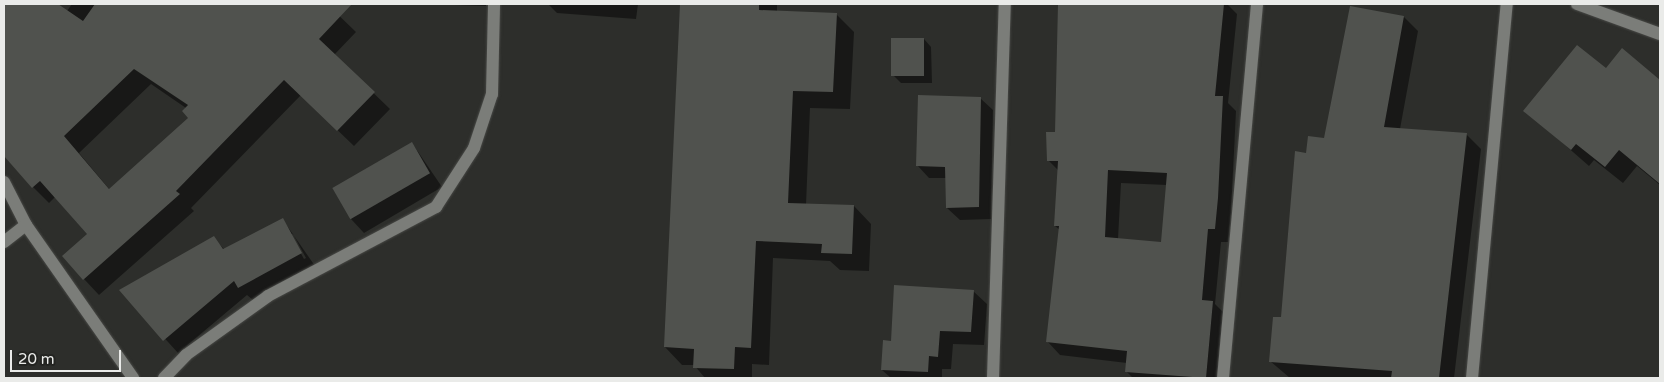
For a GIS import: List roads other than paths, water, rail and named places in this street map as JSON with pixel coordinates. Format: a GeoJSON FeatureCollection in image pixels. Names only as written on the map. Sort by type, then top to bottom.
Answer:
{"type":"FeatureCollection","features":[{"type":"Feature","properties":{"kind":"street"},"geometry":{"type":"LineString","coordinates":[[164,378],[186,355],[268,296],[436,207],[474,148],[492,94],[494,4]]}},
{"type":"Feature","properties":{"kind":"street"},"geometry":{"type":"LineString","coordinates":[[994,378],[1005,4]]}},
{"type":"Feature","properties":{"kind":"street"},"geometry":{"type":"LineString","coordinates":[[1223,378],[1258,4]]}},
{"type":"Feature","properties":{"kind":"street"},"geometry":{"type":"LineString","coordinates":[[1472,378],[1507,4]]}},
{"type":"Feature","properties":{"kind":"street"},"geometry":{"type":"LineString","coordinates":[[1577,4],[1660,34]]}},
{"type":"Feature","properties":{"kind":"street"},"geometry":{"type":"LineString","coordinates":[[4,182],[26,225],[134,378]]}},
{"type":"Feature","properties":{"kind":"street"},"geometry":{"type":"LineString","coordinates":[[4,242],[26,225]]}}]}
